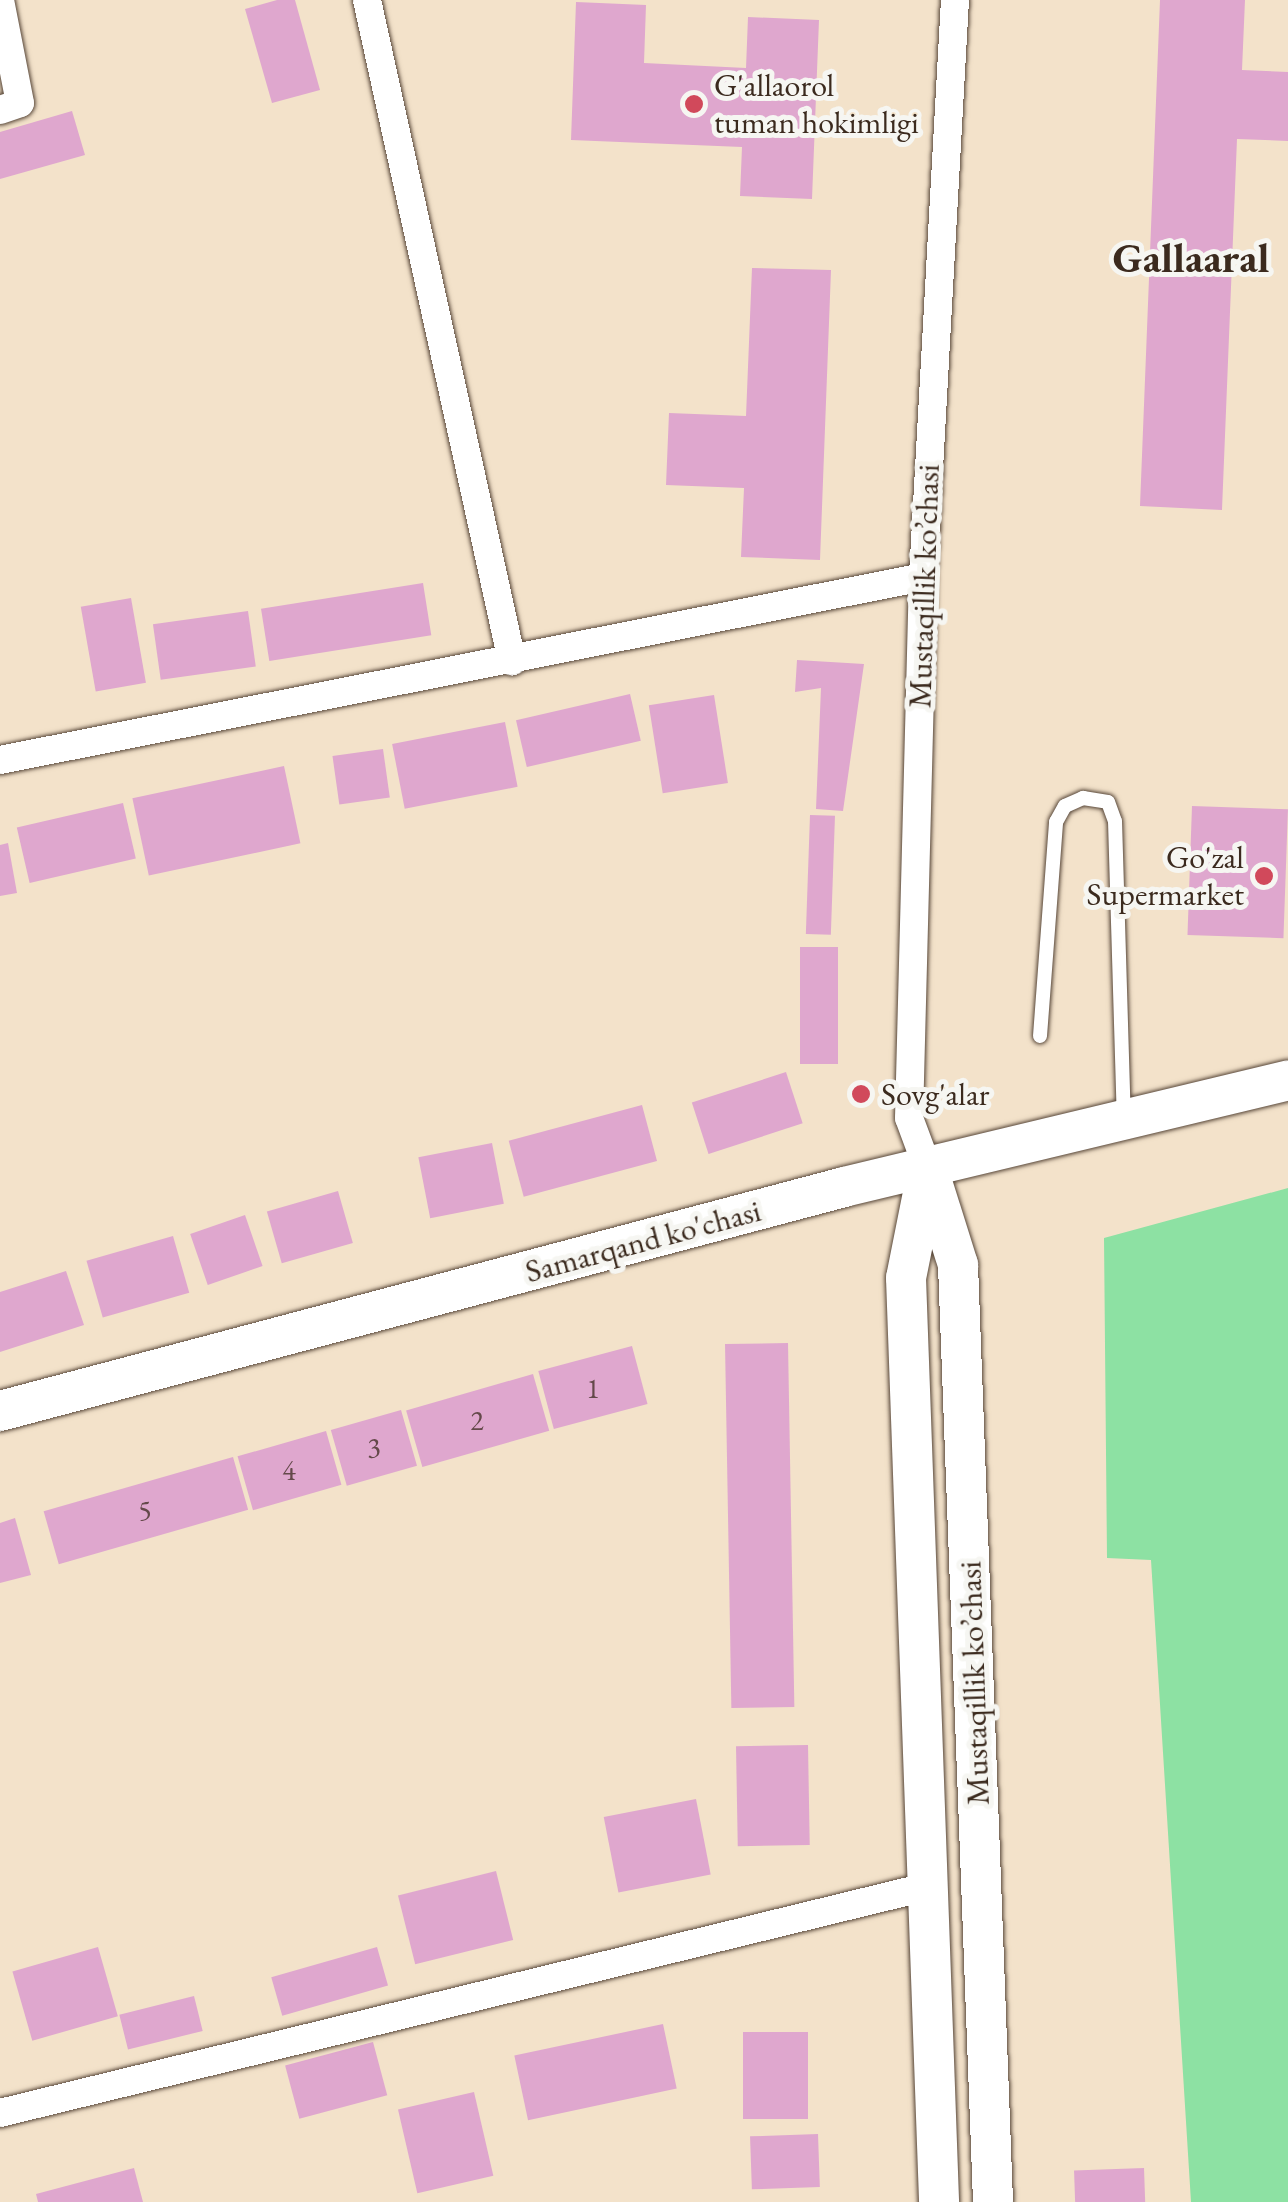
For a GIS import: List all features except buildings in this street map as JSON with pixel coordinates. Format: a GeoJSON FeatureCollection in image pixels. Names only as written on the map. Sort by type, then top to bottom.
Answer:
{"type":"FeatureCollection","features":[{"type":"Feature","properties":{"kind":"street"},"geometry":{"type":"LineString","coordinates":[[0,0],[20,103],[0,110]]}},
{"type":"Feature","properties":{"kind":"street"},"geometry":{"type":"LineString","coordinates":[[367,0],[512,660]]}},
{"type":"Feature","properties":{"kind":"street","name":"Mustaqillik ko’chasi"},"geometry":{"type":"LineString","coordinates":[[956,0],[923,577],[909,1118],[958,1265],[993,2202]]}},
{"type":"Feature","properties":{"kind":"street"},"geometry":{"type":"LineString","coordinates":[[0,760],[923,577]]}},
{"type":"Feature","properties":{"kind":"street","name":"Samarqand ko'chasi"},"geometry":{"type":"LineString","coordinates":[[0,1411],[928,1169],[1124,1124],[1288,1080]]}},
{"type":"Feature","properties":{"kind":"street","name":"Mustaqillik ko’chasi"},"geometry":{"type":"LineString","coordinates":[[928,1169],[906,1278],[940,2202]]}},
{"type":"Feature","properties":{"kind":"street"},"geometry":{"type":"LineString","coordinates":[[0,2114],[926,1887]]}},
{"type":"Feature","properties":{"kind":"lane"},"geometry":{"type":"LineString","coordinates":[[1040,1036],[1056,822],[1065,806],[1083,798],[1108,802],[1115,821],[1124,1124]]}},
{"type":"Feature","properties":{"kind":"green space"},"geometry":{"type":"Polygon","coordinates":[[[1288,1188],[1288,2202],[1191,2202],[1151,1560],[1107,1558],[1104,1238],[1288,1188]]]}},
{"type":"Feature","properties":{"kind":"place","name":"G'allaorol tuman hokimligi"},"geometry":{"type":"Point","coordinates":[694,104]}},
{"type":"Feature","properties":{"kind":"place","name":"Go'zal Supermarket"},"geometry":{"type":"Point","coordinates":[1264,876]}},
{"type":"Feature","properties":{"kind":"place","name":"Sovg'alar"},"geometry":{"type":"Point","coordinates":[861,1094]}},
{"type":"Feature","properties":{"kind":"district","name":"Gallaaral"},"geometry":{"type":"Point","coordinates":[1191,258]}}]}
